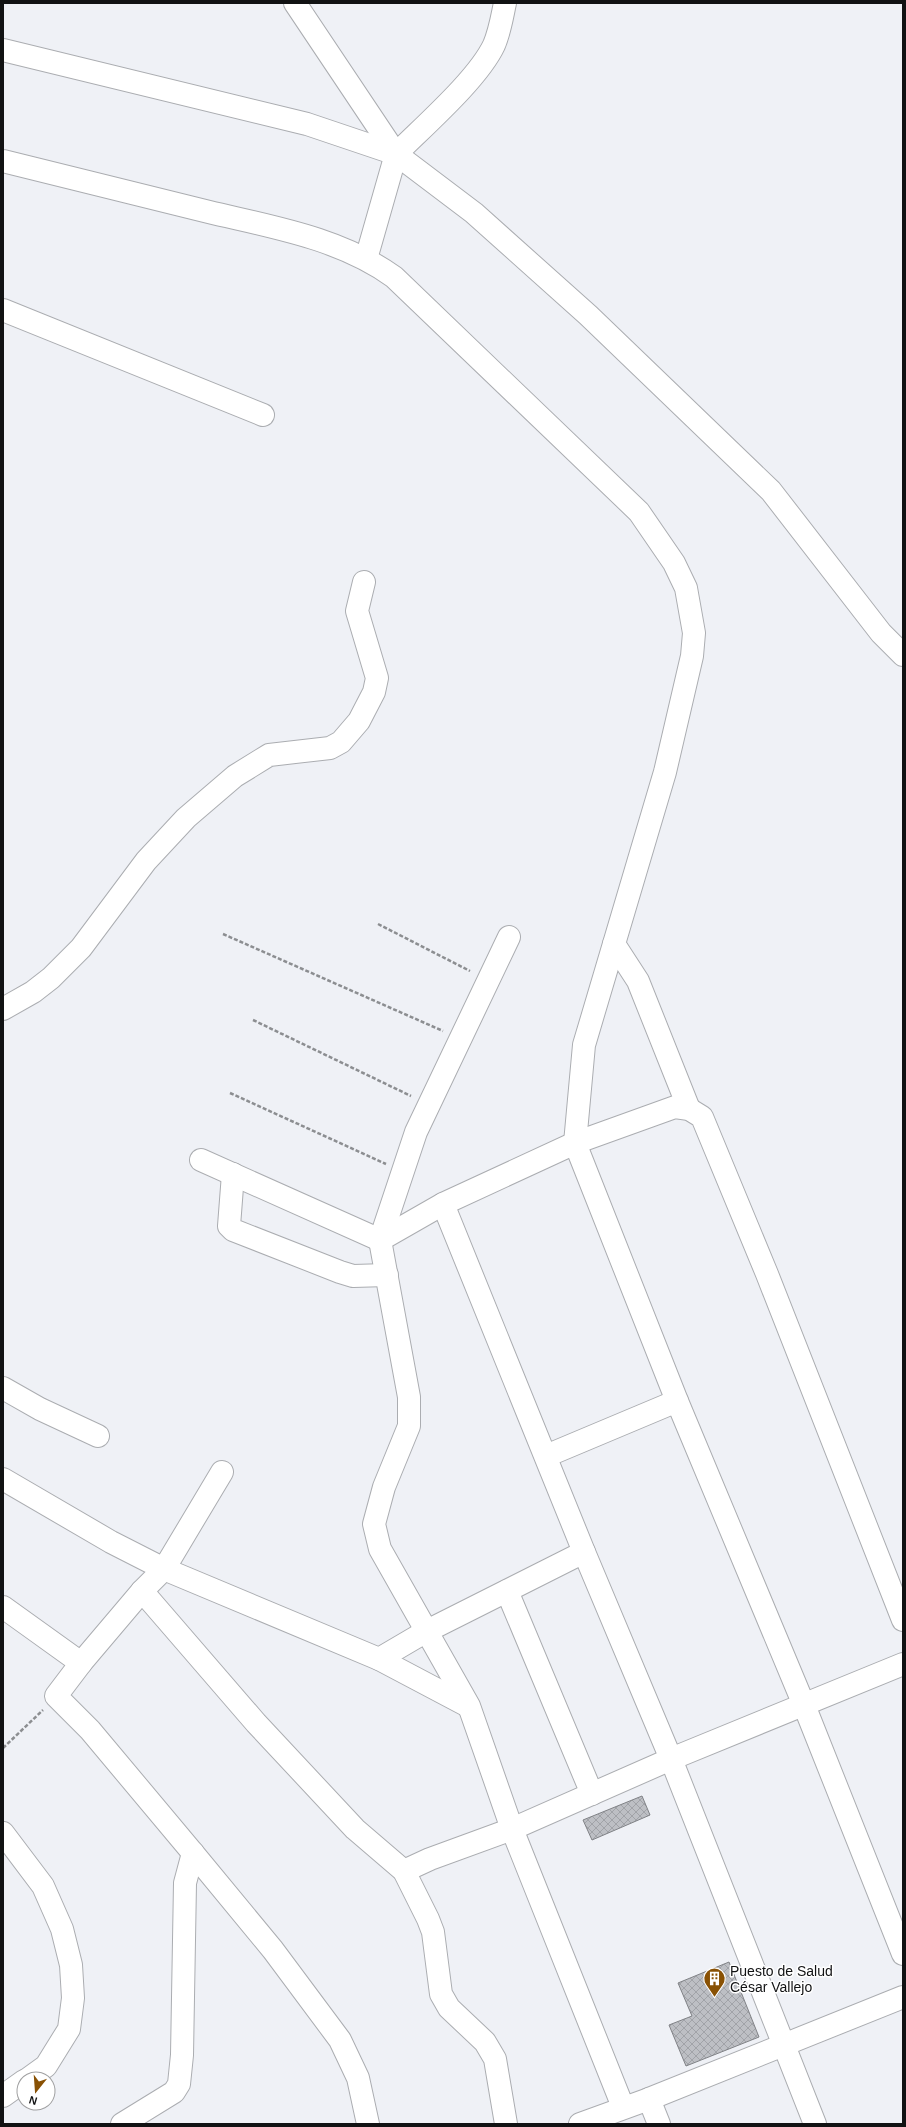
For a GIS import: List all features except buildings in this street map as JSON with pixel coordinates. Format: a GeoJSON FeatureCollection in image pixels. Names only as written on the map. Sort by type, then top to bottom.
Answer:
{"type":"FeatureCollection","features":[{"type":"Feature","properties":{"kind":"street"},"geometry":{"type":"LineString","coordinates":[[295,3],[396,154]]}},
{"type":"Feature","properties":{"kind":"street"},"geometry":{"type":"LineString","coordinates":[[366,259],[396,154],[458,91],[485,60],[499,33],[505,3]]}},
{"type":"Feature","properties":{"kind":"street"},"geometry":{"type":"LineString","coordinates":[[3,50],[307,124],[396,154],[474,213],[588,315],[771,491],[881,633],[903,655]]}},
{"type":"Feature","properties":{"kind":"street"},"geometry":{"type":"LineString","coordinates":[[3,161],[272,227],[339,246],[366,259],[394,277],[640,512],[674,563],[686,588],[694,633],[692,656],[665,772],[584,1046],[575,1143],[677,1401],[804,1705],[903,1954]]}},
{"type":"Feature","properties":{"kind":"street"},"geometry":{"type":"LineString","coordinates":[[3,310],[264,416]]}},
{"type":"Feature","properties":{"kind":"street"},"geometry":{"type":"LineString","coordinates":[[3,1009],[33,992],[51,978],[81,948],[146,861],[186,818],[235,776],[269,756],[330,748],[341,742],[359,721],[374,692],[376,678],[357,611],[364,582]]}},
{"type":"Feature","properties":{"kind":"street"},"geometry":{"type":"LineString","coordinates":[[509,937],[416,1132],[380,1240],[409,1397],[409,1426],[384,1487],[374,1524],[380,1549],[425,1632],[469,1706],[512,1829],[623,2107]]}},
{"type":"Feature","properties":{"kind":"street"},"geometry":{"type":"LineString","coordinates":[[614,944],[638,981],[689,1109]]}},
{"type":"Feature","properties":{"kind":"street"},"geometry":{"type":"LineString","coordinates":[[380,1240],[443,1204],[575,1143],[675,1107],[689,1109],[702,1117],[767,1274],[903,1620]]}},
{"type":"Feature","properties":{"kind":"street"},"geometry":{"type":"LineString","coordinates":[[201,1160],[380,1240]]}},
{"type":"Feature","properties":{"kind":"street"},"geometry":{"type":"LineString","coordinates":[[233,1174],[229,1226],[231,1229],[353,1276],[387,1275]]}},
{"type":"Feature","properties":{"kind":"street"},"geometry":{"type":"LineString","coordinates":[[443,1204],[584,1552],[670,1759],[815,2124]]}},
{"type":"Feature","properties":{"kind":"street"},"geometry":{"type":"LineString","coordinates":[[3,1388],[40,1409],[98,1436]]}},
{"type":"Feature","properties":{"kind":"street"},"geometry":{"type":"LineString","coordinates":[[546,1456],[677,1401]]}},
{"type":"Feature","properties":{"kind":"street"},"geometry":{"type":"LineString","coordinates":[[222,1472],[164,1569],[142,1591],[81,1663],[56,1696],[90,1730],[193,1852],[273,1950],[340,2040],[358,2078],[368,2124]]}},
{"type":"Feature","properties":{"kind":"street"},"geometry":{"type":"LineString","coordinates":[[3,1479],[110,1542],[164,1569],[380,1659],[469,1706]]}},
{"type":"Feature","properties":{"kind":"street"},"geometry":{"type":"LineString","coordinates":[[380,1659],[425,1632],[584,1552]]}},
{"type":"Feature","properties":{"kind":"street"},"geometry":{"type":"LineString","coordinates":[[142,1591],[267,1734],[355,1829],[404,1872],[433,1932],[441,1994],[449,2008],[485,2042],[495,2060],[506,2124]]}},
{"type":"Feature","properties":{"kind":"street"},"geometry":{"type":"LineString","coordinates":[[507,1591],[592,1794]]}},
{"type":"Feature","properties":{"kind":"street"},"geometry":{"type":"LineString","coordinates":[[3,1608],[81,1663]]}},
{"type":"Feature","properties":{"kind":"street"},"geometry":{"type":"LineString","coordinates":[[404,1872],[430,1859],[512,1829],[670,1759],[903,1664]]}},
{"type":"Feature","properties":{"kind":"street"},"geometry":{"type":"LineString","coordinates":[[3,1833],[43,1886],[62,1929],[71,1965],[73,1998],[69,2029],[46,2066],[39,2071]]}},
{"type":"Feature","properties":{"kind":"street"},"geometry":{"type":"LineString","coordinates":[[122,2124],[174,2092],[179,2084],[182,2055],[185,1883],[193,1852]]}},
{"type":"Feature","properties":{"kind":"street"},"geometry":{"type":"LineString","coordinates":[[584,2123],[783,2046],[903,1997]]}},
{"type":"Feature","properties":{"kind":"street"},"geometry":{"type":"LineString","coordinates":[[3,2096],[16,2087]]}},
{"type":"Feature","properties":{"kind":"street"},"geometry":{"type":"LineString","coordinates":[[648,2099],[659,2124]]}},
{"type":"Feature","properties":{"kind":"path"},"geometry":{"type":"LineString","coordinates":[[378,924],[489,981]]}},
{"type":"Feature","properties":{"kind":"path"},"geometry":{"type":"LineString","coordinates":[[223,934],[460,1038]]}},
{"type":"Feature","properties":{"kind":"path"},"geometry":{"type":"LineString","coordinates":[[253,1020],[430,1105]]}},
{"type":"Feature","properties":{"kind":"path"},"geometry":{"type":"LineString","coordinates":[[230,1093],[402,1171]]}},
{"type":"Feature","properties":{"kind":"path"},"geometry":{"type":"LineString","coordinates":[[3,1748],[56,1696]]}},
{"type":"Feature","properties":{"kind":"place","name":"Puesto de Salud César Vallejo"},"geometry":{"type":"Point","coordinates":[715,1998]}}]}
